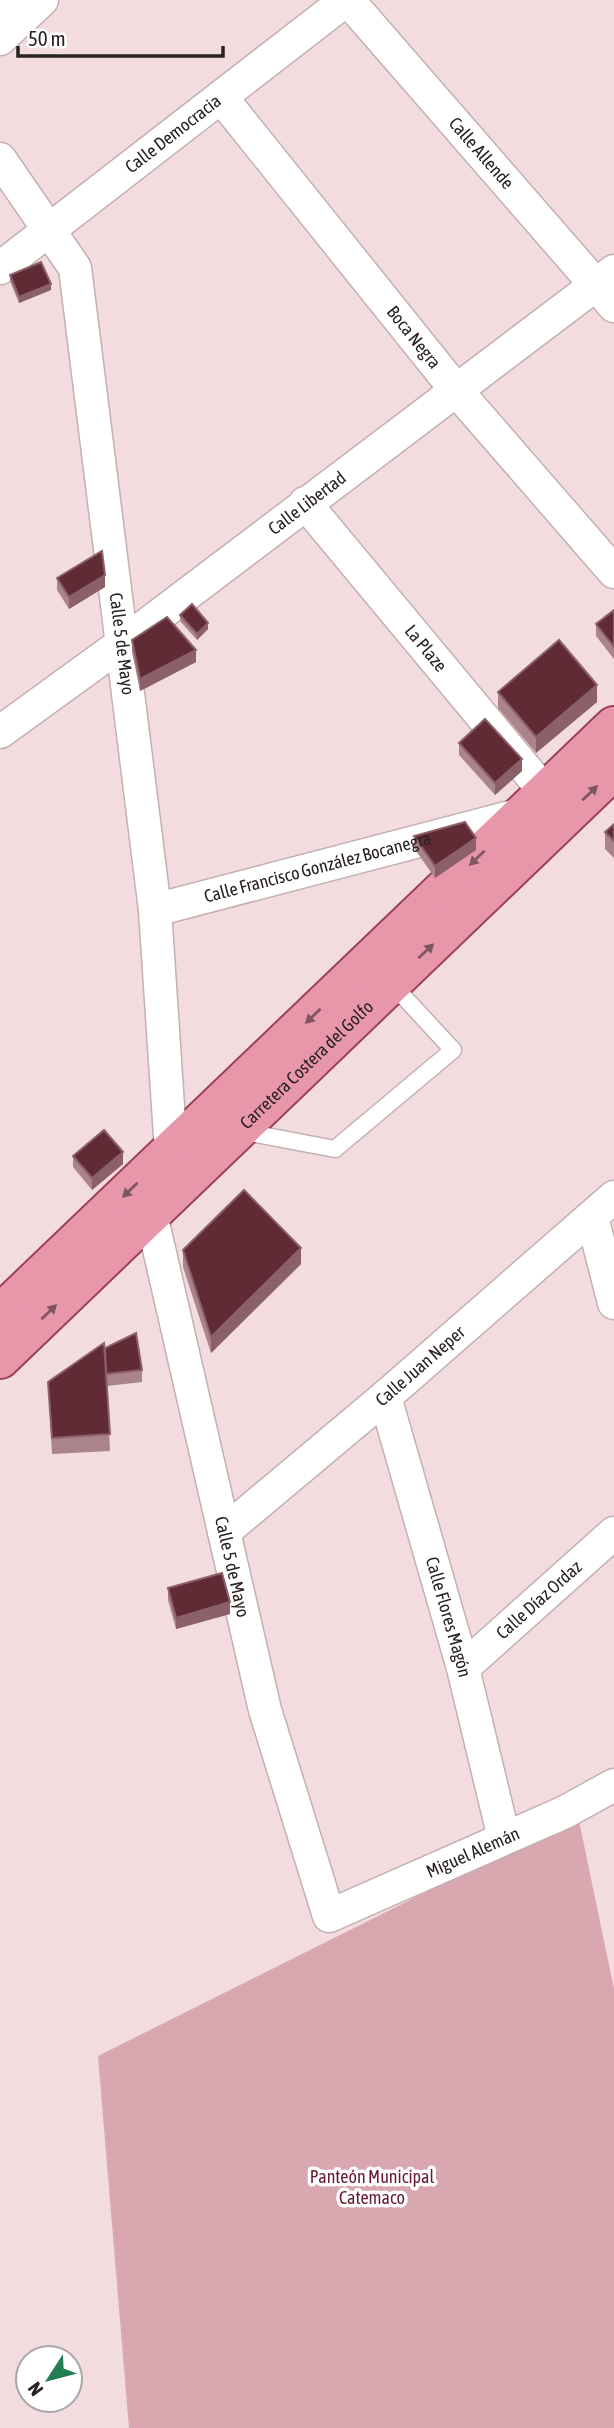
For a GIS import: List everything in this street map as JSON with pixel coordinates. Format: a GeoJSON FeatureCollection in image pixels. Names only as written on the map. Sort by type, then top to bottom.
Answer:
{"type":"FeatureCollection","features":[{"type":"Feature","properties":{"kind":"main road","name":"Carretera Costera del Golfo"},"geometry":{"type":"LineString","coordinates":[[382,970],[534,803],[614,726]]}},
{"type":"Feature","properties":{"kind":"main road","name":"Carretera Costera del Golfo"},"geometry":{"type":"LineString","coordinates":[[0,1359],[150,1214],[225,1120],[382,970],[614,770]]}},
{"type":"Feature","properties":{"kind":"main road","name":"Carretera Costera del Golfo"},"geometry":{"type":"LineString","coordinates":[[0,1314],[170,1151],[225,1120]]}},
{"type":"Feature","properties":{"kind":"street"},"geometry":{"type":"LineString","coordinates":[[0,5],[5,0]]}},
{"type":"Feature","properties":{"kind":"street"},"geometry":{"type":"LineString","coordinates":[[0,39],[42,0]]}},
{"type":"Feature","properties":{"kind":"street","name":"Calle Democracia"},"geometry":{"type":"LineString","coordinates":[[0,268],[347,0]]}},
{"type":"Feature","properties":{"kind":"street","name":"Calle Allende"},"geometry":{"type":"LineString","coordinates":[[347,0],[608,287]]}},
{"type":"Feature","properties":{"kind":"street","name":"Boca Negra"},"geometry":{"type":"LineString","coordinates":[[221,97],[456,390],[614,572]]}},
{"type":"Feature","properties":{"kind":"street","name":"Calle 5 de Mayo"},"geometry":{"type":"LineString","coordinates":[[0,159],[75,268],[155,910],[170,1151]]}},
{"type":"Feature","properties":{"kind":"street","name":"Calle Libertad"},"geometry":{"type":"LineString","coordinates":[[0,732],[121,645],[456,390],[608,287]]}},
{"type":"Feature","properties":{"kind":"street","name":"La Plaze"},"geometry":{"type":"LineString","coordinates":[[306,503],[534,803]]}},
{"type":"Feature","properties":{"kind":"street","name":"Calle Francisco González Bocanegra"},"geometry":{"type":"LineString","coordinates":[[155,910],[534,803]]}},
{"type":"Feature","properties":{"kind":"street"},"geometry":{"type":"LineString","coordinates":[[603,1207],[614,1303]]}},
{"type":"Feature","properties":{"kind":"street","name":"Calle Juan Neper"},"geometry":{"type":"LineString","coordinates":[[224,1532],[386,1397],[603,1207]]}},
{"type":"Feature","properties":{"kind":"street","name":"Calle 5 de Mayo"},"geometry":{"type":"LineString","coordinates":[[150,1214],[265,1710],[328,1916]]}},
{"type":"Feature","properties":{"kind":"street","name":"Calle Flores Magón"},"geometry":{"type":"LineString","coordinates":[[386,1397],[463,1668],[504,1838]]}},
{"type":"Feature","properties":{"kind":"street","name":"Calle Díaz Ordaz"},"geometry":{"type":"LineString","coordinates":[[463,1668],[614,1532]]}},
{"type":"Feature","properties":{"kind":"street","name":"Miguel Alemán"},"geometry":{"type":"LineString","coordinates":[[328,1916],[565,1812],[614,1785]]}},
{"type":"Feature","properties":{"kind":"lane"},"geometry":{"type":"LineString","coordinates":[[225,1120],[335,1149],[453,1050],[382,970]]}},
{"type":"Feature","properties":{"kind":"green space","name":"Panteón Municipal Catemaco"},"geometry":{"type":"Polygon","coordinates":[[[578,1816],[614,1989],[614,2428],[129,2428],[98,2056],[578,1816]]]}},
{"type":"Feature","properties":{"kind":"building"},"geometry":{"type":"Polygon","coordinates":[[[41,262],[51,284],[19,297],[10,275],[41,262]]]}},
{"type":"Feature","properties":{"kind":"building"},"geometry":{"type":"Polygon","coordinates":[[[102,551],[105,575],[69,597],[57,578],[102,551]]]}},
{"type":"Feature","properties":{"kind":"building"},"geometry":{"type":"Polygon","coordinates":[[[192,604],[208,623],[197,634],[180,615],[192,604]]]}},
{"type":"Feature","properties":{"kind":"building"},"geometry":{"type":"Polygon","coordinates":[[[614,610],[614,647],[596,624],[614,610]]]}},
{"type":"Feature","properties":{"kind":"building"},"geometry":{"type":"Polygon","coordinates":[[[167,617],[196,650],[140,679],[132,640],[167,617]]]}},
{"type":"Feature","properties":{"kind":"building"},"geometry":{"type":"Polygon","coordinates":[[[559,640],[597,685],[536,737],[498,692],[559,640]]]}},
{"type":"Feature","properties":{"kind":"building"},"geometry":{"type":"Polygon","coordinates":[[[485,719],[522,759],[495,783],[459,743],[485,719]]]}},
{"type":"Feature","properties":{"kind":"building"},"geometry":{"type":"Polygon","coordinates":[[[465,822],[476,838],[435,866],[414,836],[465,822]]]}},
{"type":"Feature","properties":{"kind":"building"},"geometry":{"type":"Polygon","coordinates":[[[614,824],[614,841],[605,832],[614,824]]]}},
{"type":"Feature","properties":{"kind":"building"},"geometry":{"type":"Polygon","coordinates":[[[104,1130],[123,1152],[92,1178],[73,1156],[104,1130]]]}},
{"type":"Feature","properties":{"kind":"building"},"geometry":{"type":"Polygon","coordinates":[[[244,1190],[301,1248],[211,1337],[183,1250],[244,1190]]]}},
{"type":"Feature","properties":{"kind":"building"},"geometry":{"type":"Polygon","coordinates":[[[136,1333],[142,1370],[106,1374],[105,1348],[136,1333]]]}},
{"type":"Feature","properties":{"kind":"building"},"geometry":{"type":"Polygon","coordinates":[[[104,1343],[110,1434],[52,1438],[48,1382],[104,1343]]]}},
{"type":"Feature","properties":{"kind":"building"},"geometry":{"type":"Polygon","coordinates":[[[222,1573],[230,1602],[176,1618],[168,1588],[222,1573]]]}}]}
